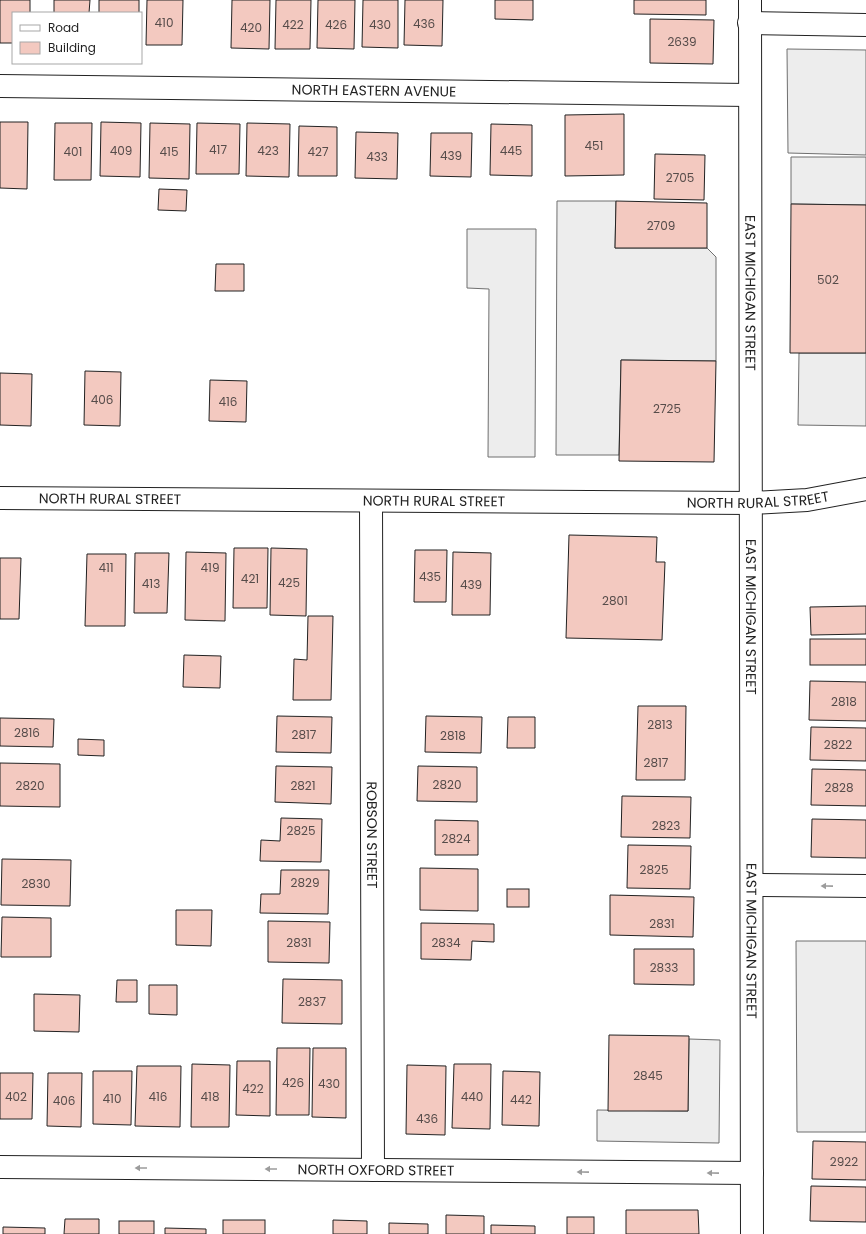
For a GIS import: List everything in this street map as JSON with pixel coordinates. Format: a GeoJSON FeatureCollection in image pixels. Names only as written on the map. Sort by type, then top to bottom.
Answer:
{"type":"FeatureCollection","features":[{"type":"Feature","properties":{"kind":"street","name":"EAST MICHIGAN STREET"},"geometry":{"type":"LineString","coordinates":[[750,0],[752,1234]]}},
{"type":"Feature","properties":{"kind":"street"},"geometry":{"type":"LineString","coordinates":[[750,24],[866,25]]}},
{"type":"Feature","properties":{"kind":"street","name":"NORTH EASTERN AVENUE"},"geometry":{"type":"LineString","coordinates":[[0,86],[749,95]]}},
{"type":"Feature","properties":{"kind":"street","name":"NORTH RURAL STREET"},"geometry":{"type":"LineString","coordinates":[[0,498],[752,503],[807,500],[866,489]]}},
{"type":"Feature","properties":{"kind":"street","name":"ROBSON STREET"},"geometry":{"type":"LineString","coordinates":[[371,501],[373,1170]]}},
{"type":"Feature","properties":{"kind":"street"},"geometry":{"type":"LineString","coordinates":[[752,884],[866,886]]}},
{"type":"Feature","properties":{"kind":"street","name":"NORTH OXFORD STREET"},"geometry":{"type":"LineString","coordinates":[[0,1168],[752,1174]]}},
{"type":"Feature","properties":{"kind":"shaded area"},"geometry":{"type":"Polygon","coordinates":[[[787,49],[866,50],[866,155],[788,153],[787,49]]]}},
{"type":"Feature","properties":{"kind":"shaded area"},"geometry":{"type":"Polygon","coordinates":[[[791,157],[866,157],[866,205],[791,204],[791,157]]]}},
{"type":"Feature","properties":{"kind":"shaded area"},"geometry":{"type":"Polygon","coordinates":[[[557,201],[616,201],[615,248],[707,248],[716,257],[716,361],[621,360],[619,455],[556,455],[557,201]]]}},
{"type":"Feature","properties":{"kind":"shaded area"},"geometry":{"type":"Polygon","coordinates":[[[467,229],[536,229],[535,457],[488,457],[489,289],[467,288],[467,229]]]}},
{"type":"Feature","properties":{"kind":"shaded area"},"geometry":{"type":"Polygon","coordinates":[[[799,353],[866,353],[866,426],[798,425],[799,353]]]}},
{"type":"Feature","properties":{"kind":"shaded area"},"geometry":{"type":"Polygon","coordinates":[[[796,941],[866,941],[866,1132],[797,1132],[796,941]]]}},
{"type":"Feature","properties":{"kind":"shaded area"},"geometry":{"type":"Polygon","coordinates":[[[689,1039],[720,1040],[719,1143],[597,1141],[597,1110],[688,1111],[689,1039]]]}},
{"type":"Feature","properties":{"kind":"building"},"geometry":{"type":"Polygon","coordinates":[[[0,0],[30,0],[30,12],[12,12],[12,43],[0,43],[0,0]]]}},
{"type":"Feature","properties":{"kind":"building"},"geometry":{"type":"Polygon","coordinates":[[[54,0],[90,0],[89,12],[54,12],[54,0]]]}},
{"type":"Feature","properties":{"kind":"building"},"geometry":{"type":"Polygon","coordinates":[[[99,0],[139,0],[139,12],[99,12],[99,0]]]}},
{"type":"Feature","properties":{"kind":"building"},"geometry":{"type":"Polygon","coordinates":[[[147,0],[183,0],[182,45],[146,45],[147,0]]]}},
{"type":"Feature","properties":{"kind":"building"},"geometry":{"type":"Polygon","coordinates":[[[232,0],[270,0],[269,49],[231,48],[232,0]]]}},
{"type":"Feature","properties":{"kind":"building"},"geometry":{"type":"Polygon","coordinates":[[[276,0],[311,0],[310,49],[275,49],[276,0]]]}},
{"type":"Feature","properties":{"kind":"building"},"geometry":{"type":"Polygon","coordinates":[[[318,0],[355,0],[354,49],[317,48],[318,0]]]}},
{"type":"Feature","properties":{"kind":"building"},"geometry":{"type":"Polygon","coordinates":[[[363,0],[398,0],[398,48],[362,47],[363,0]]]}},
{"type":"Feature","properties":{"kind":"building"},"geometry":{"type":"Polygon","coordinates":[[[405,0],[443,0],[442,46],[404,45],[405,0]]]}},
{"type":"Feature","properties":{"kind":"building"},"geometry":{"type":"Polygon","coordinates":[[[495,0],[533,0],[533,20],[495,19],[495,0]]]}},
{"type":"Feature","properties":{"kind":"building"},"geometry":{"type":"Polygon","coordinates":[[[634,0],[706,0],[706,15],[634,14],[634,0]]]}},
{"type":"Feature","properties":{"kind":"building"},"geometry":{"type":"Polygon","coordinates":[[[650,19],[714,20],[713,64],[650,63],[650,19]]]}},
{"type":"Feature","properties":{"kind":"building"},"geometry":{"type":"Polygon","coordinates":[[[624,114],[624,175],[565,176],[565,115],[624,114]]]}},
{"type":"Feature","properties":{"kind":"building"},"geometry":{"type":"Polygon","coordinates":[[[0,122],[28,122],[27,189],[0,188],[0,122]]]}},
{"type":"Feature","properties":{"kind":"building"},"geometry":{"type":"Polygon","coordinates":[[[101,122],[141,123],[140,177],[100,176],[101,122]]]}},
{"type":"Feature","properties":{"kind":"building"},"geometry":{"type":"Polygon","coordinates":[[[55,123],[92,123],[91,180],[54,180],[55,123]]]}},
{"type":"Feature","properties":{"kind":"building"},"geometry":{"type":"Polygon","coordinates":[[[150,123],[190,124],[189,179],[149,178],[150,123]]]}},
{"type":"Feature","properties":{"kind":"building"},"geometry":{"type":"Polygon","coordinates":[[[197,123],[240,124],[239,174],[196,174],[197,123]]]}},
{"type":"Feature","properties":{"kind":"building"},"geometry":{"type":"Polygon","coordinates":[[[247,123],[290,124],[289,177],[246,176],[247,123]]]}},
{"type":"Feature","properties":{"kind":"building"},"geometry":{"type":"Polygon","coordinates":[[[491,124],[532,125],[532,176],[490,175],[491,124]]]}},
{"type":"Feature","properties":{"kind":"building"},"geometry":{"type":"Polygon","coordinates":[[[299,126],[337,127],[337,176],[298,176],[299,126]]]}},
{"type":"Feature","properties":{"kind":"building"},"geometry":{"type":"Polygon","coordinates":[[[356,132],[398,133],[397,179],[355,178],[356,132]]]}},
{"type":"Feature","properties":{"kind":"building"},"geometry":{"type":"Polygon","coordinates":[[[431,133],[472,133],[471,177],[430,176],[431,133]]]}},
{"type":"Feature","properties":{"kind":"building"},"geometry":{"type":"Polygon","coordinates":[[[655,154],[705,155],[704,200],[654,199],[655,154]]]}},
{"type":"Feature","properties":{"kind":"building"},"geometry":{"type":"Polygon","coordinates":[[[159,189],[187,190],[186,211],[158,210],[159,189]]]}},
{"type":"Feature","properties":{"kind":"building"},"geometry":{"type":"Polygon","coordinates":[[[616,201],[707,203],[707,248],[615,248],[616,201]]]}},
{"type":"Feature","properties":{"kind":"building"},"geometry":{"type":"Polygon","coordinates":[[[791,204],[866,205],[866,353],[790,353],[791,204]]]}},
{"type":"Feature","properties":{"kind":"building"},"geometry":{"type":"Polygon","coordinates":[[[216,264],[244,264],[244,291],[215,291],[216,264]]]}},
{"type":"Feature","properties":{"kind":"building"},"geometry":{"type":"Polygon","coordinates":[[[621,360],[716,361],[714,462],[619,461],[621,360]]]}},
{"type":"Feature","properties":{"kind":"building"},"geometry":{"type":"Polygon","coordinates":[[[85,371],[121,372],[120,426],[84,425],[85,371]]]}},
{"type":"Feature","properties":{"kind":"building"},"geometry":{"type":"Polygon","coordinates":[[[0,373],[32,374],[31,426],[0,425],[0,373]]]}},
{"type":"Feature","properties":{"kind":"building"},"geometry":{"type":"Polygon","coordinates":[[[210,380],[247,381],[246,422],[209,421],[210,380]]]}},
{"type":"Feature","properties":{"kind":"building"},"geometry":{"type":"Polygon","coordinates":[[[569,535],[657,537],[656,562],[665,562],[662,640],[566,638],[569,535]]]}},
{"type":"Feature","properties":{"kind":"building"},"geometry":{"type":"Polygon","coordinates":[[[234,548],[268,548],[267,608],[233,608],[234,548]]]}},
{"type":"Feature","properties":{"kind":"building"},"geometry":{"type":"Polygon","coordinates":[[[271,548],[307,549],[306,616],[270,615],[271,548]]]}},
{"type":"Feature","properties":{"kind":"building"},"geometry":{"type":"Polygon","coordinates":[[[415,550],[447,550],[446,602],[414,602],[415,550]]]}},
{"type":"Feature","properties":{"kind":"building"},"geometry":{"type":"Polygon","coordinates":[[[186,552],[226,553],[225,621],[185,620],[186,552]]]}},
{"type":"Feature","properties":{"kind":"building"},"geometry":{"type":"Polygon","coordinates":[[[453,552],[491,553],[490,615],[452,615],[453,552]]]}},
{"type":"Feature","properties":{"kind":"building"},"geometry":{"type":"Polygon","coordinates":[[[135,553],[169,553],[167,613],[134,613],[135,553]]]}},
{"type":"Feature","properties":{"kind":"building"},"geometry":{"type":"Polygon","coordinates":[[[87,554],[126,554],[125,626],[85,626],[87,554]]]}},
{"type":"Feature","properties":{"kind":"building"},"geometry":{"type":"Polygon","coordinates":[[[0,558],[21,558],[19,619],[0,619],[0,558]]]}},
{"type":"Feature","properties":{"kind":"building"},"geometry":{"type":"Polygon","coordinates":[[[866,606],[866,634],[811,635],[810,607],[866,606]]]}},
{"type":"Feature","properties":{"kind":"building"},"geometry":{"type":"Polygon","coordinates":[[[308,616],[333,616],[331,700],[293,700],[294,659],[307,660],[308,616]]]}},
{"type":"Feature","properties":{"kind":"building"},"geometry":{"type":"Polygon","coordinates":[[[810,639],[866,639],[866,665],[810,665],[810,639]]]}},
{"type":"Feature","properties":{"kind":"building"},"geometry":{"type":"Polygon","coordinates":[[[184,655],[221,656],[220,688],[183,687],[184,655]]]}},
{"type":"Feature","properties":{"kind":"building"},"geometry":{"type":"Polygon","coordinates":[[[810,681],[866,682],[866,721],[809,720],[810,681]]]}},
{"type":"Feature","properties":{"kind":"building"},"geometry":{"type":"Polygon","coordinates":[[[638,706],[686,706],[685,780],[636,780],[638,706]]]}},
{"type":"Feature","properties":{"kind":"building"},"geometry":{"type":"Polygon","coordinates":[[[277,716],[332,717],[331,753],[276,752],[277,716]]]}},
{"type":"Feature","properties":{"kind":"building"},"geometry":{"type":"Polygon","coordinates":[[[426,716],[482,717],[481,753],[425,752],[426,716]]]}},
{"type":"Feature","properties":{"kind":"building"},"geometry":{"type":"Polygon","coordinates":[[[508,717],[535,717],[535,748],[507,748],[508,717]]]}},
{"type":"Feature","properties":{"kind":"building"},"geometry":{"type":"Polygon","coordinates":[[[0,718],[54,719],[53,747],[0,746],[0,718]]]}},
{"type":"Feature","properties":{"kind":"building"},"geometry":{"type":"Polygon","coordinates":[[[811,727],[866,728],[866,761],[810,760],[811,727]]]}},
{"type":"Feature","properties":{"kind":"building"},"geometry":{"type":"Polygon","coordinates":[[[78,739],[104,740],[104,756],[78,755],[78,739]]]}},
{"type":"Feature","properties":{"kind":"building"},"geometry":{"type":"Polygon","coordinates":[[[0,763],[60,764],[60,807],[0,806],[0,763]]]}},
{"type":"Feature","properties":{"kind":"building"},"geometry":{"type":"Polygon","coordinates":[[[276,766],[332,767],[331,804],[275,802],[276,766]]]}},
{"type":"Feature","properties":{"kind":"building"},"geometry":{"type":"Polygon","coordinates":[[[418,766],[477,767],[477,802],[417,801],[418,766]]]}},
{"type":"Feature","properties":{"kind":"building"},"geometry":{"type":"Polygon","coordinates":[[[812,769],[866,770],[866,806],[811,805],[812,769]]]}},
{"type":"Feature","properties":{"kind":"building"},"geometry":{"type":"Polygon","coordinates":[[[622,796],[691,797],[690,838],[621,837],[622,796]]]}},
{"type":"Feature","properties":{"kind":"building"},"geometry":{"type":"Polygon","coordinates":[[[281,818],[322,819],[321,862],[260,861],[261,840],[280,841],[281,818]]]}},
{"type":"Feature","properties":{"kind":"building"},"geometry":{"type":"Polygon","coordinates":[[[812,819],[866,820],[866,858],[811,857],[812,819]]]}},
{"type":"Feature","properties":{"kind":"building"},"geometry":{"type":"Polygon","coordinates":[[[435,820],[478,821],[478,855],[435,855],[435,820]]]}},
{"type":"Feature","properties":{"kind":"building"},"geometry":{"type":"Polygon","coordinates":[[[628,845],[691,846],[690,889],[627,888],[628,845]]]}},
{"type":"Feature","properties":{"kind":"building"},"geometry":{"type":"Polygon","coordinates":[[[2,859],[71,860],[70,906],[1,905],[2,859]]]}},
{"type":"Feature","properties":{"kind":"building"},"geometry":{"type":"Polygon","coordinates":[[[420,868],[478,869],[478,911],[420,910],[420,868]]]}},
{"type":"Feature","properties":{"kind":"building"},"geometry":{"type":"Polygon","coordinates":[[[281,870],[329,870],[328,914],[260,913],[261,894],[280,894],[281,870]]]}},
{"type":"Feature","properties":{"kind":"building"},"geometry":{"type":"Polygon","coordinates":[[[507,889],[529,889],[529,907],[507,907],[507,889]]]}},
{"type":"Feature","properties":{"kind":"building"},"geometry":{"type":"Polygon","coordinates":[[[610,895],[694,897],[693,937],[610,935],[610,895]]]}},
{"type":"Feature","properties":{"kind":"building"},"geometry":{"type":"Polygon","coordinates":[[[176,910],[212,910],[211,946],[176,945],[176,910]]]}},
{"type":"Feature","properties":{"kind":"building"},"geometry":{"type":"Polygon","coordinates":[[[2,917],[51,918],[51,957],[1,957],[2,917]]]}},
{"type":"Feature","properties":{"kind":"building"},"geometry":{"type":"Polygon","coordinates":[[[268,921],[330,922],[329,963],[268,962],[268,921]]]}},
{"type":"Feature","properties":{"kind":"building"},"geometry":{"type":"Polygon","coordinates":[[[421,923],[494,924],[494,942],[472,941],[471,960],[421,959],[421,923]]]}},
{"type":"Feature","properties":{"kind":"building"},"geometry":{"type":"Polygon","coordinates":[[[634,949],[694,949],[694,985],[634,984],[634,949]]]}},
{"type":"Feature","properties":{"kind":"building"},"geometry":{"type":"Polygon","coordinates":[[[283,979],[342,980],[342,1024],[282,1023],[283,979]]]}},
{"type":"Feature","properties":{"kind":"building"},"geometry":{"type":"Polygon","coordinates":[[[117,980],[137,980],[137,1002],[116,1002],[117,980]]]}},
{"type":"Feature","properties":{"kind":"building"},"geometry":{"type":"Polygon","coordinates":[[[149,985],[177,985],[177,1015],[149,1014],[149,985]]]}},
{"type":"Feature","properties":{"kind":"building"},"geometry":{"type":"Polygon","coordinates":[[[34,994],[80,995],[79,1032],[34,1031],[34,994]]]}},
{"type":"Feature","properties":{"kind":"building"},"geometry":{"type":"Polygon","coordinates":[[[609,1035],[689,1036],[688,1111],[608,1111],[609,1035]]]}},
{"type":"Feature","properties":{"kind":"building"},"geometry":{"type":"Polygon","coordinates":[[[277,1048],[310,1048],[309,1115],[276,1115],[277,1048]]]}},
{"type":"Feature","properties":{"kind":"building"},"geometry":{"type":"Polygon","coordinates":[[[313,1048],[346,1048],[346,1118],[312,1117],[313,1048]]]}},
{"type":"Feature","properties":{"kind":"building"},"geometry":{"type":"Polygon","coordinates":[[[237,1061],[270,1061],[270,1116],[236,1115],[237,1061]]]}},
{"type":"Feature","properties":{"kind":"building"},"geometry":{"type":"Polygon","coordinates":[[[192,1064],[230,1065],[229,1127],[191,1127],[192,1064]]]}},
{"type":"Feature","properties":{"kind":"building"},"geometry":{"type":"Polygon","coordinates":[[[454,1064],[491,1064],[490,1129],[452,1128],[454,1064]]]}},
{"type":"Feature","properties":{"kind":"building"},"geometry":{"type":"Polygon","coordinates":[[[407,1065],[446,1066],[445,1135],[406,1134],[407,1065]]]}},
{"type":"Feature","properties":{"kind":"building"},"geometry":{"type":"Polygon","coordinates":[[[137,1066],[181,1066],[180,1127],[135,1126],[137,1066]]]}},
{"type":"Feature","properties":{"kind":"building"},"geometry":{"type":"Polygon","coordinates":[[[93,1071],[132,1071],[131,1125],[93,1124],[93,1071]]]}},
{"type":"Feature","properties":{"kind":"building"},"geometry":{"type":"Polygon","coordinates":[[[503,1071],[540,1072],[539,1126],[502,1125],[503,1071]]]}},
{"type":"Feature","properties":{"kind":"building"},"geometry":{"type":"Polygon","coordinates":[[[0,1073],[33,1073],[32,1119],[0,1119],[0,1073]]]}},
{"type":"Feature","properties":{"kind":"building"},"geometry":{"type":"Polygon","coordinates":[[[48,1073],[82,1073],[81,1127],[47,1126],[48,1073]]]}},
{"type":"Feature","properties":{"kind":"building"},"geometry":{"type":"Polygon","coordinates":[[[813,1141],[866,1142],[866,1180],[812,1179],[813,1141]]]}},
{"type":"Feature","properties":{"kind":"building"},"geometry":{"type":"Polygon","coordinates":[[[811,1186],[866,1187],[866,1222],[810,1221],[811,1186]]]}},
{"type":"Feature","properties":{"kind":"building"},"geometry":{"type":"Polygon","coordinates":[[[626,1210],[698,1210],[699,1234],[626,1234],[626,1210]]]}},
{"type":"Feature","properties":{"kind":"building"},"geometry":{"type":"Polygon","coordinates":[[[446,1215],[484,1216],[484,1234],[446,1234],[446,1215]]]}},
{"type":"Feature","properties":{"kind":"building"},"geometry":{"type":"Polygon","coordinates":[[[567,1217],[594,1217],[594,1234],[567,1234],[567,1217]]]}},
{"type":"Feature","properties":{"kind":"building"},"geometry":{"type":"Polygon","coordinates":[[[65,1219],[99,1219],[99,1234],[64,1234],[65,1219]]]}},
{"type":"Feature","properties":{"kind":"building"},"geometry":{"type":"Polygon","coordinates":[[[223,1220],[265,1220],[265,1234],[223,1234],[223,1220]]]}},
{"type":"Feature","properties":{"kind":"building"},"geometry":{"type":"Polygon","coordinates":[[[333,1220],[367,1221],[367,1234],[333,1234],[333,1220]]]}},
{"type":"Feature","properties":{"kind":"building"},"geometry":{"type":"Polygon","coordinates":[[[119,1221],[154,1221],[154,1234],[119,1234],[119,1221]]]}},
{"type":"Feature","properties":{"kind":"building"},"geometry":{"type":"Polygon","coordinates":[[[389,1223],[428,1224],[428,1234],[389,1234],[389,1223]]]}},
{"type":"Feature","properties":{"kind":"building"},"geometry":{"type":"Polygon","coordinates":[[[491,1225],[535,1226],[535,1234],[491,1234],[491,1225]]]}},
{"type":"Feature","properties":{"kind":"building"},"geometry":{"type":"Polygon","coordinates":[[[3,1227],[45,1228],[45,1234],[3,1234],[3,1227]]]}},
{"type":"Feature","properties":{"kind":"building"},"geometry":{"type":"Polygon","coordinates":[[[165,1228],[206,1229],[206,1234],[165,1234],[165,1228]]]}}]}
